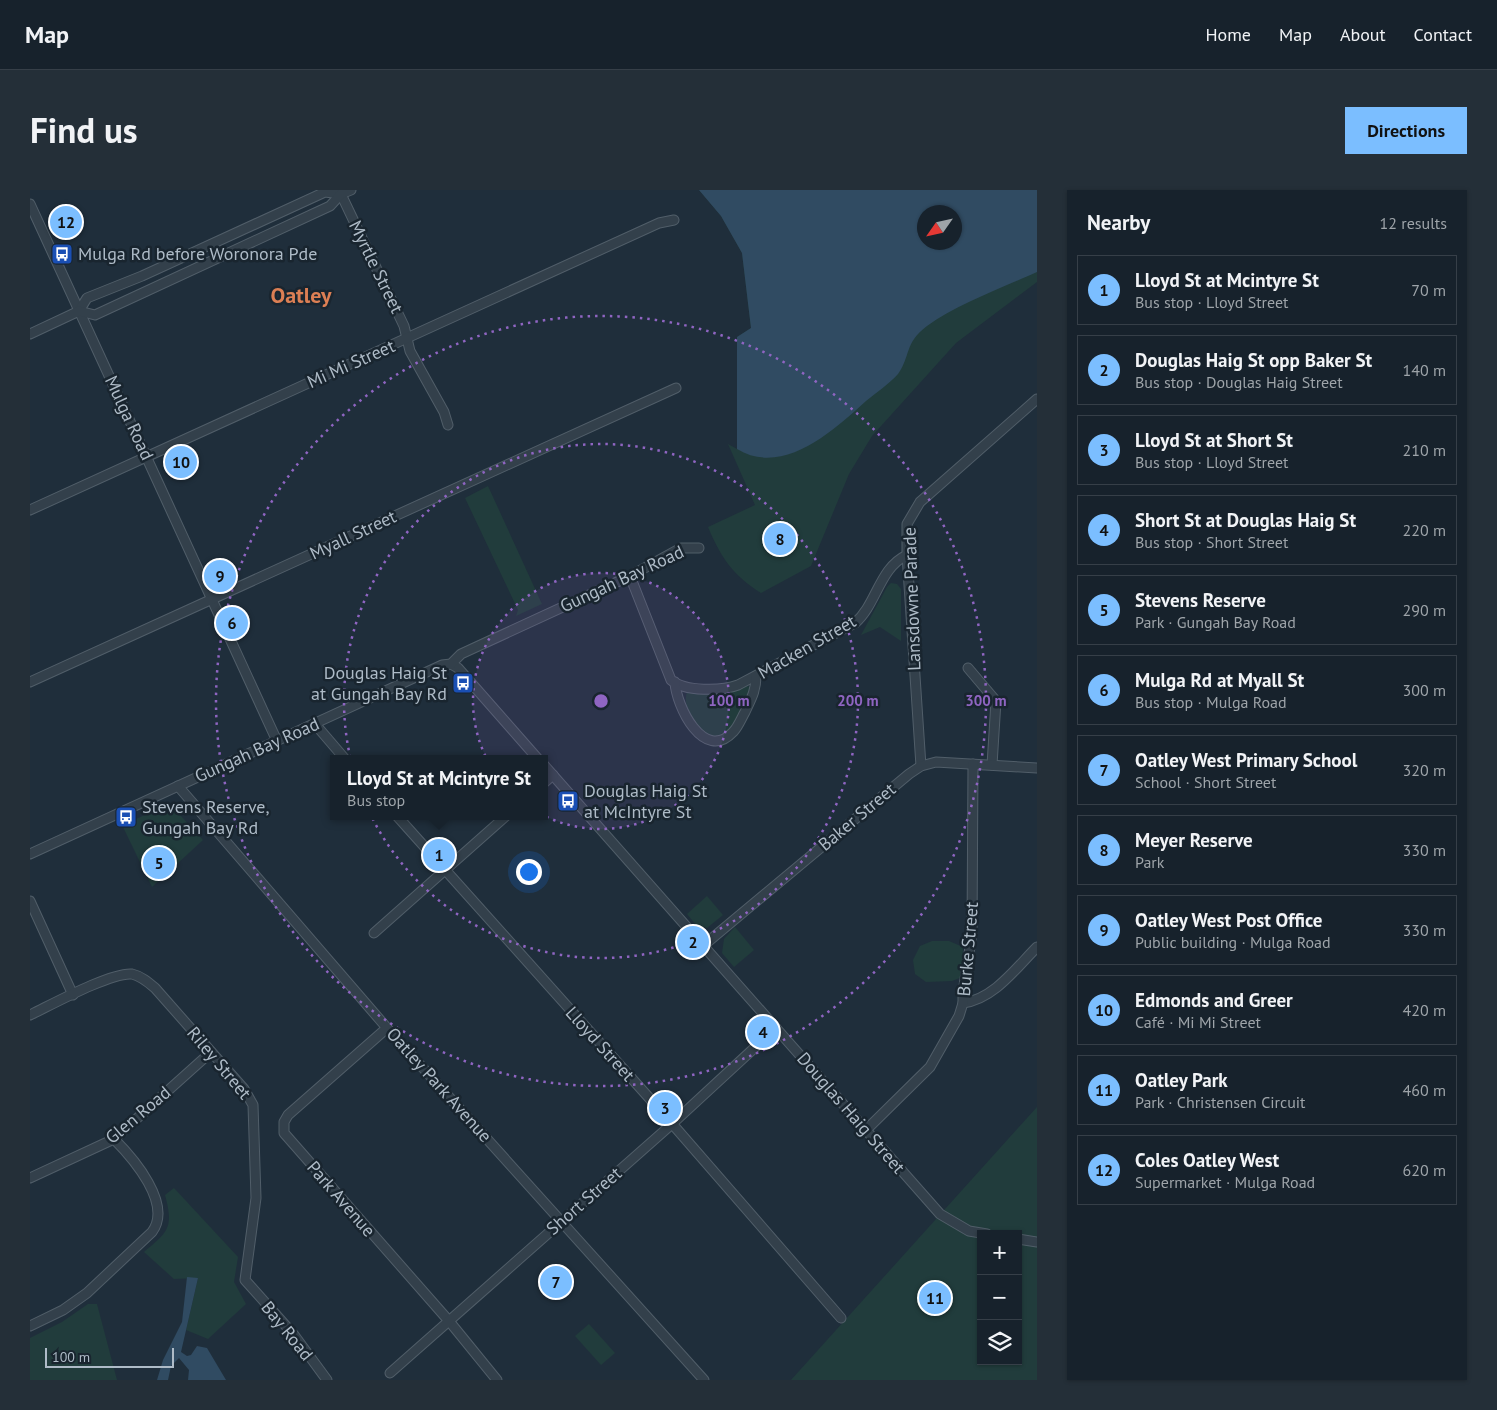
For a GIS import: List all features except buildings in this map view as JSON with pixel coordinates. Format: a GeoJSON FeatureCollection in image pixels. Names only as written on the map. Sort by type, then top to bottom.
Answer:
{"type":"FeatureCollection","features":[{"type":"Feature","properties":{"kind":"street"},"geometry":{"type":"LineString","coordinates":[[30,334],[79,311],[87,298],[142,276],[325,192],[351,190]]}},
{"type":"Feature","properties":{"kind":"street"},"geometry":{"type":"LineString","coordinates":[[79,311],[95,315],[330,206],[340,192]]}},
{"type":"Feature","properties":{"kind":"street","name":"Myrtle Street"},"geometry":{"type":"LineString","coordinates":[[340,192],[404,326],[410,351],[444,412],[448,425]]}},
{"type":"Feature","properties":{"kind":"street","name":"Mulga Road"},"geometry":{"type":"LineString","coordinates":[[30,204],[277,741]]}},
{"type":"Feature","properties":{"kind":"street"},"geometry":{"type":"LineString","coordinates":[[266,219],[272,233]]}},
{"type":"Feature","properties":{"kind":"street","name":"Mi Mi Street"},"geometry":{"type":"LineString","coordinates":[[30,510],[659,223],[674,220]]}},
{"type":"Feature","properties":{"kind":"street"},"geometry":{"type":"LineString","coordinates":[[219,241],[225,255]]}},
{"type":"Feature","properties":{"kind":"street"},"geometry":{"type":"LineString","coordinates":[[142,276],[148,290]]}},
{"type":"Feature","properties":{"kind":"street","name":"Myall Street"},"geometry":{"type":"LineString","coordinates":[[30,682],[676,388]]}},
{"type":"Feature","properties":{"kind":"street","name":"Lansdowne Parade"},"geometry":{"type":"LineString","coordinates":[[921,766],[906,555],[907,524],[916,507],[1037,399]]}},
{"type":"Feature","properties":{"kind":"street","name":"Gungah Bay Road"},"geometry":{"type":"LineString","coordinates":[[30,854],[442,665],[451,664],[461,654],[630,576],[681,548],[699,548]]}},
{"type":"Feature","properties":{"kind":"street","name":"Macken Street"},"geometry":{"type":"LineString","coordinates":[[675,682],[718,690],[738,685],[855,623],[864,613],[890,569],[906,555]]}},
{"type":"Feature","properties":{"kind":"street"},"geometry":{"type":"LineString","coordinates":[[630,576],[668,675],[675,682],[677,698],[694,730],[715,741],[727,737],[735,731],[756,690],[756,676]]}},
{"type":"Feature","properties":{"kind":"street"},"geometry":{"type":"LineString","coordinates":[[451,664],[458,668],[534,755]]}},
{"type":"Feature","properties":{"kind":"street"},"geometry":{"type":"LineString","coordinates":[[968,668],[996,701],[992,765]]}},
{"type":"Feature","properties":{"kind":"street"},"geometry":{"type":"LineString","coordinates":[[315,724],[342,755]]}},
{"type":"Feature","properties":{"kind":"street","name":"Baker Street"},"geometry":{"type":"LineString","coordinates":[[704,945],[921,766],[943,762],[1037,768]]}},
{"type":"Feature","properties":{"kind":"street","name":"Burke Street"},"geometry":{"type":"LineString","coordinates":[[866,1130],[930,1067],[960,1016],[972,934],[973,764]]}},
{"type":"Feature","properties":{"kind":"street","name":"Douglas Haig Street"},"geometry":{"type":"LineString","coordinates":[[548,769],[940,1214],[969,1231],[977,1232]]}},
{"type":"Feature","properties":{"kind":"street"},"geometry":{"type":"LineString","coordinates":[[548,779],[553,775]]}},
{"type":"Feature","properties":{"kind":"street","name":"Oatley Park Avenue"},"geometry":{"type":"LineString","coordinates":[[178,786],[387,1028],[562,1220],[704,1380]]}},
{"type":"Feature","properties":{"kind":"street","name":"Lloyd Street"},"geometry":{"type":"LineString","coordinates":[[401,820],[672,1124],[841,1318]]}},
{"type":"Feature","properties":{"kind":"street"},"geometry":{"type":"LineString","coordinates":[[374,933],[501,820]]}},
{"type":"Feature","properties":{"kind":"street"},"geometry":{"type":"LineString","coordinates":[[30,900],[73,995],[30,1015]]}},
{"type":"Feature","properties":{"kind":"street"},"geometry":{"type":"LineString","coordinates":[[963,1003],[975,1002],[990,993],[1037,947]]}},
{"type":"Feature","properties":{"kind":"street","name":"Riley Street"},"geometry":{"type":"LineString","coordinates":[[73,995],[115,976],[135,975],[149,983],[244,1089],[254,1109],[256,1198],[245,1276],[247,1283]]}},
{"type":"Feature","properties":{"kind":"street","name":"Park Avenue"},"geometry":{"type":"LineString","coordinates":[[387,1028],[288,1115],[283,1128],[287,1138],[449,1321],[497,1380]]}},
{"type":"Feature","properties":{"kind":"street","name":"Short Street"},"geometry":{"type":"LineString","coordinates":[[390,1373],[672,1124],[776,1028]]}},
{"type":"Feature","properties":{"kind":"street","name":"Glen Road"},"geometry":{"type":"LineString","coordinates":[[30,1178],[114,1138],[211,1052]]}},
{"type":"Feature","properties":{"kind":"street"},"geometry":{"type":"LineString","coordinates":[[30,1326],[63,1310],[87,1293],[152,1232],[157,1224],[158,1207],[154,1194],[134,1160],[114,1138]]}},
{"type":"Feature","properties":{"kind":"street"},"geometry":{"type":"LineString","coordinates":[[1022,1240],[1037,1242]]}},
{"type":"Feature","properties":{"kind":"street","name":"Bay Road"},"geometry":{"type":"LineString","coordinates":[[247,1283],[294,1334],[327,1380]]}},
{"type":"Feature","properties":{"kind":"green space"},"geometry":{"type":"Polygon","coordinates":[[[699,190],[882,243],[917,243],[917,250],[962,250],[962,243],[1037,243],[1037,282],[956,343],[872,436],[849,474],[811,566],[761,593],[729,565],[708,527],[755,505],[728,444],[737,449],[737,337],[751,328],[742,253],[721,216],[699,190]]]}},
{"type":"Feature","properties":{"kind":"green space"},"geometry":{"type":"Polygon","coordinates":[[[488,486],[542,604],[516,616],[518,610],[465,498],[488,486]]]}},
{"type":"Feature","properties":{"kind":"green space"},"geometry":{"type":"Polygon","coordinates":[[[891,583],[897,584],[901,589],[901,641],[880,627],[861,635],[887,587],[891,583]]]}},
{"type":"Feature","properties":{"kind":"green space"},"geometry":{"type":"Polygon","coordinates":[[[747,686],[750,687],[751,691],[730,730],[715,737],[703,731],[689,712],[686,698],[687,692],[726,694],[747,686]]]}},
{"type":"Feature","properties":{"kind":"green space"},"geometry":{"type":"Polygon","coordinates":[[[170,804],[203,840],[152,887],[122,825],[170,804]]]}},
{"type":"Feature","properties":{"kind":"green space"},"geometry":{"type":"Polygon","coordinates":[[[707,896],[723,915],[707,928],[696,925],[687,914],[707,896]]]}},
{"type":"Feature","properties":{"kind":"green space"},"geometry":{"type":"Polygon","coordinates":[[[735,927],[754,950],[734,967],[722,953],[724,939],[735,927]]]}},
{"type":"Feature","properties":{"kind":"green space"},"geometry":{"type":"Polygon","coordinates":[[[932,941],[949,941],[963,947],[962,977],[952,981],[926,982],[915,974],[913,960],[920,946],[932,941]]]}},
{"type":"Feature","properties":{"kind":"green space"},"geometry":{"type":"Polygon","coordinates":[[[1037,1107],[1037,1380],[791,1380],[1037,1107]]]}},
{"type":"Feature","properties":{"kind":"green space"},"geometry":{"type":"Polygon","coordinates":[[[174,1188],[238,1257],[234,1282],[246,1304],[208,1339],[186,1330],[198,1278],[174,1279],[144,1252],[164,1234],[167,1228],[169,1215],[165,1195],[174,1188]]]}},
{"type":"Feature","properties":{"kind":"green space"},"geometry":{"type":"Polygon","coordinates":[[[88,1304],[97,1304],[117,1380],[30,1380],[30,1338],[62,1322],[88,1304]]]}},
{"type":"Feature","properties":{"kind":"green space"},"geometry":{"type":"Polygon","coordinates":[[[589,1324],[615,1353],[601,1365],[575,1336],[589,1324]]]}},
{"type":"Feature","properties":{"kind":"water"},"geometry":{"type":"Polygon","coordinates":[[[699,190],[1037,190],[1037,272],[966,304],[927,326],[915,338],[898,374],[887,385],[823,437],[789,454],[772,458],[754,456],[737,449],[737,337],[751,328],[742,253],[721,216],[699,190]]]}},
{"type":"Feature","properties":{"kind":"water"},"geometry":{"type":"Polygon","coordinates":[[[187,1277],[198,1278],[181,1352],[187,1356],[191,1355],[197,1346],[207,1348],[226,1380],[188,1380],[189,1370],[179,1358],[171,1366],[168,1380],[157,1380],[163,1360],[182,1322],[187,1277]]]}},
{"type":"Feature","properties":{"kind":"place","name":"Coles Oatley West"},"geometry":{"type":"Point","coordinates":[66,222]}},
{"type":"Feature","properties":{"kind":"place","name":"Mulga Rd before Woronora Pde"},"geometry":{"type":"Point","coordinates":[62,254]}},
{"type":"Feature","properties":{"kind":"place","name":"Edmonds and Greer"},"geometry":{"type":"Point","coordinates":[181,462]}},
{"type":"Feature","properties":{"kind":"place","name":"Meyer Reserve"},"geometry":{"type":"Point","coordinates":[780,539]}},
{"type":"Feature","properties":{"kind":"place","name":"Oatley West Post Office"},"geometry":{"type":"Point","coordinates":[220,576]}},
{"type":"Feature","properties":{"kind":"place","name":"Mulga Rd at Myall St"},"geometry":{"type":"Point","coordinates":[232,623]}},
{"type":"Feature","properties":{"kind":"place","name":"Douglas Haig St at Gungah Bay Rd"},"geometry":{"type":"Point","coordinates":[463,683]}},
{"type":"Feature","properties":{"kind":"place","name":"Douglas Haig St at McIntyre St"},"geometry":{"type":"Point","coordinates":[568,801]}},
{"type":"Feature","properties":{"kind":"place","name":"Stevens Reserve, Gungah Bay Rd"},"geometry":{"type":"Point","coordinates":[126,817]}},
{"type":"Feature","properties":{"kind":"place","name":"Lloyd St at Mcintyre St"},"geometry":{"type":"Point","coordinates":[439,855]}},
{"type":"Feature","properties":{"kind":"place","name":"Stevens Reserve"},"geometry":{"type":"Point","coordinates":[159,863]}},
{"type":"Feature","properties":{"kind":"place","name":"Douglas Haig St opp Baker St"},"geometry":{"type":"Point","coordinates":[693,942]}},
{"type":"Feature","properties":{"kind":"place","name":"Short St at Douglas Haig St"},"geometry":{"type":"Point","coordinates":[763,1032]}},
{"type":"Feature","properties":{"kind":"place","name":"Lloyd St at Short St"},"geometry":{"type":"Point","coordinates":[665,1108]}},
{"type":"Feature","properties":{"kind":"place","name":"Oatley West Primary School"},"geometry":{"type":"Point","coordinates":[556,1282]}},
{"type":"Feature","properties":{"kind":"place","name":"Oatley Park"},"geometry":{"type":"Point","coordinates":[935,1298]}},
{"type":"Feature","properties":{"kind":"district","name":"Oatley"},"geometry":{"type":"Point","coordinates":[301,295]}}]}
